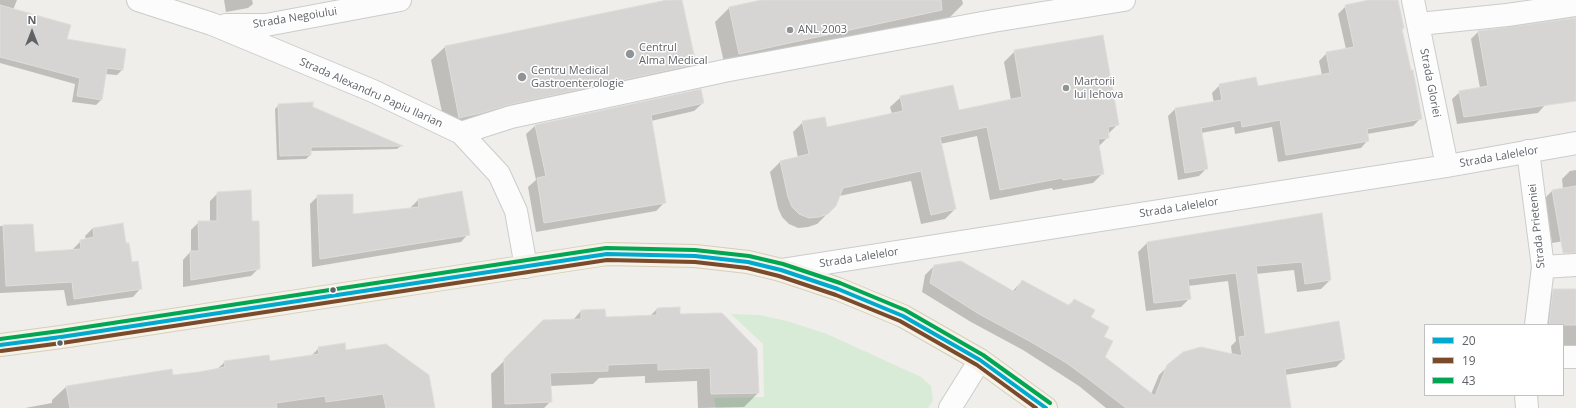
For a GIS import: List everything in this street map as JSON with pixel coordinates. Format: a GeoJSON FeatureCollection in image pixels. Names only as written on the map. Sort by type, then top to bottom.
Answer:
{"type":"FeatureCollection","features":[{"type":"Feature","properties":{"kind":"main road"},"geometry":{"type":"LineString","coordinates":[[0,345],[77,335],[607,254],[695,256],[748,262],[782,270],[838,289],[903,316],[980,360],[1046,408]]}},
{"type":"Feature","properties":{"kind":"street","name":"Strada Alexandru Papiu Ilarian"},"geometry":{"type":"LineString","coordinates":[[138,0],[212,24],[373,91],[461,133],[499,174],[516,211],[526,267]]}},
{"type":"Feature","properties":{"kind":"street","name":"Strada Negoiului"},"geometry":{"type":"LineString","coordinates":[[212,24],[239,26],[266,25],[400,0]]}},
{"type":"Feature","properties":{"kind":"street"},"geometry":{"type":"LineString","coordinates":[[461,133],[511,117],[724,71],[993,21],[1124,0]]}},
{"type":"Feature","properties":{"kind":"street","name":"Strada Gloriei"},"geometry":{"type":"LineString","coordinates":[[1413,0],[1447,166]]}},
{"type":"Feature","properties":{"kind":"street"},"geometry":{"type":"LineString","coordinates":[[1419,24],[1507,15],[1576,5]]}},
{"type":"Feature","properties":{"kind":"street","name":"Strada Lalelelor"},"geometry":{"type":"LineString","coordinates":[[782,270],[1447,166],[1576,143]]}},
{"type":"Feature","properties":{"kind":"street","name":"Strada Prieteniei"},"geometry":{"type":"LineString","coordinates":[[1528,151],[1543,267],[1536,324]]}},
{"type":"Feature","properties":{"kind":"street"},"geometry":{"type":"LineString","coordinates":[[1543,267],[1576,265]]}},
{"type":"Feature","properties":{"kind":"street"},"geometry":{"type":"LineString","coordinates":[[1564,357],[1576,357]]}},
{"type":"Feature","properties":{"kind":"street"},"geometry":{"type":"LineString","coordinates":[[950,408],[980,360]]}},
{"type":"Feature","properties":{"kind":"street"},"geometry":{"type":"LineString","coordinates":[[1526,396],[1527,408]]}},
{"type":"Feature","properties":{"kind":"green space"},"geometry":{"type":"Polygon","coordinates":[[[731,314],[759,315],[787,321],[827,334],[921,377],[931,386],[933,401],[928,408],[716,408],[714,398],[764,397],[763,344],[731,314]]]}},
{"type":"Feature","properties":{"kind":"building"},"geometry":{"type":"Polygon","coordinates":[[[667,0],[682,0],[696,64],[508,105],[459,118],[445,46],[667,0]]]}},
{"type":"Feature","properties":{"kind":"building","name":"ANL 2003"},"geometry":{"type":"Polygon","coordinates":[[[761,0],[941,0],[942,10],[739,54],[729,7],[761,0]]]}},
{"type":"Feature","properties":{"kind":"building"},"geometry":{"type":"Polygon","coordinates":[[[1369,0],[1398,0],[1404,28],[1402,29],[1411,70],[1413,70],[1422,119],[1367,129],[1369,141],[1286,155],[1280,120],[1242,127],[1241,120],[1201,128],[1208,169],[1185,173],[1175,108],[1222,100],[1219,84],[1256,77],[1258,86],[1330,73],[1326,52],[1354,47],[1345,5],[1369,0]]]}},
{"type":"Feature","properties":{"kind":"building"},"geometry":{"type":"Polygon","coordinates":[[[0,5],[71,25],[67,39],[126,49],[123,70],[107,68],[102,100],[77,96],[80,78],[0,57],[0,5]]]}},
{"type":"Feature","properties":{"kind":"building"},"geometry":{"type":"Polygon","coordinates":[[[1576,18],[1576,101],[1464,117],[1459,91],[1488,86],[1478,31],[1576,18]]]}},
{"type":"Feature","properties":{"kind":"building"},"geometry":{"type":"Polygon","coordinates":[[[1103,35],[1119,125],[1108,127],[1109,138],[1098,139],[1104,174],[1063,180],[1062,178],[1000,190],[987,127],[940,137],[956,209],[931,215],[921,171],[843,188],[836,206],[828,214],[819,217],[809,218],[799,214],[792,207],[788,197],[780,161],[809,154],[802,121],[825,117],[827,127],[903,111],[900,96],[953,85],[959,110],[1022,97],[1014,50],[1103,35]]]}},
{"type":"Feature","properties":{"kind":"building"},"geometry":{"type":"Polygon","coordinates":[[[701,89],[704,103],[651,115],[666,203],[544,223],[537,178],[546,176],[535,125],[701,89]]]}},
{"type":"Feature","properties":{"kind":"building"},"geometry":{"type":"Polygon","coordinates":[[[313,102],[313,107],[403,146],[311,147],[311,155],[280,156],[278,104],[313,102]]]}},
{"type":"Feature","properties":{"kind":"building"},"geometry":{"type":"Polygon","coordinates":[[[1576,186],[1576,253],[1563,253],[1552,190],[1576,186]]]}},
{"type":"Feature","properties":{"kind":"building"},"geometry":{"type":"Polygon","coordinates":[[[251,190],[252,221],[259,221],[260,269],[191,280],[190,251],[199,251],[198,221],[217,221],[217,192],[251,190]]]}},
{"type":"Feature","properties":{"kind":"building"},"geometry":{"type":"Polygon","coordinates":[[[462,191],[470,235],[320,259],[317,195],[353,194],[353,214],[419,207],[418,199],[462,191]]]}},
{"type":"Feature","properties":{"kind":"building"},"geometry":{"type":"Polygon","coordinates":[[[1322,213],[1331,280],[1305,284],[1302,262],[1256,266],[1265,334],[1339,321],[1345,359],[1285,369],[1291,408],[1126,408],[1065,362],[979,314],[930,283],[934,265],[961,261],[1015,292],[1022,280],[1070,306],[1074,299],[1095,310],[1091,317],[1109,327],[1104,337],[1113,341],[1105,357],[1155,396],[1167,365],[1183,352],[1201,347],[1242,356],[1239,337],[1245,336],[1236,273],[1188,279],[1191,299],[1154,303],[1147,242],[1322,213]]]}},
{"type":"Feature","properties":{"kind":"building"},"geometry":{"type":"Polygon","coordinates":[[[123,223],[126,243],[129,243],[132,262],[138,261],[142,289],[74,299],[72,282],[6,286],[3,225],[33,224],[35,252],[81,249],[80,240],[94,237],[93,228],[123,223]]]}},
{"type":"Feature","properties":{"kind":"building"},"geometry":{"type":"Polygon","coordinates":[[[1553,289],[1576,289],[1576,325],[1549,324],[1553,289]]]}},
{"type":"Feature","properties":{"kind":"building"},"geometry":{"type":"Polygon","coordinates":[[[680,307],[680,314],[722,313],[757,349],[759,393],[711,394],[710,368],[658,370],[658,363],[608,365],[608,371],[550,373],[552,402],[505,404],[504,359],[543,320],[581,319],[581,310],[605,309],[606,317],[657,315],[657,308],[680,307]]]}},
{"type":"Feature","properties":{"kind":"building"},"geometry":{"type":"Polygon","coordinates":[[[345,343],[346,350],[386,344],[429,375],[435,408],[386,408],[383,394],[326,402],[325,396],[276,403],[277,408],[70,408],[66,386],[172,369],[173,375],[199,372],[225,367],[224,361],[269,355],[270,361],[319,354],[318,347],[345,343]]]}},
{"type":"Feature","properties":{"kind":"transit line","name":"43"},"geometry":{"type":"LineString","coordinates":[[0,339],[606,248],[695,250],[749,256],[783,264],[840,283],[905,310],[983,355],[1050,403]]}},
{"type":"Feature","properties":{"kind":"transit line","name":"20"},"geometry":{"type":"LineString","coordinates":[[0,345],[607,254],[695,256],[748,262],[781,270],[838,289],[903,316],[980,360],[1046,408]]}},
{"type":"Feature","properties":{"kind":"transit line","name":"19"},"geometry":{"type":"LineString","coordinates":[[1,351],[607,260],[695,262],[747,268],[779,276],[836,295],[900,321],[977,365],[1036,408]]}},
{"type":"Feature","properties":{"kind":"place","name":"ANL 2003"},"geometry":{"type":"Point","coordinates":[790,30]}},
{"type":"Feature","properties":{"kind":"place","name":"Centrul Alma Medical"},"geometry":{"type":"Point","coordinates":[630,54]}},
{"type":"Feature","properties":{"kind":"place","name":"Centru Medical Gastroenterologie"},"geometry":{"type":"Point","coordinates":[522,77]}},
{"type":"Feature","properties":{"kind":"place","name":"Martorii lui Iehova"},"geometry":{"type":"Point","coordinates":[1066,88]}}]}
